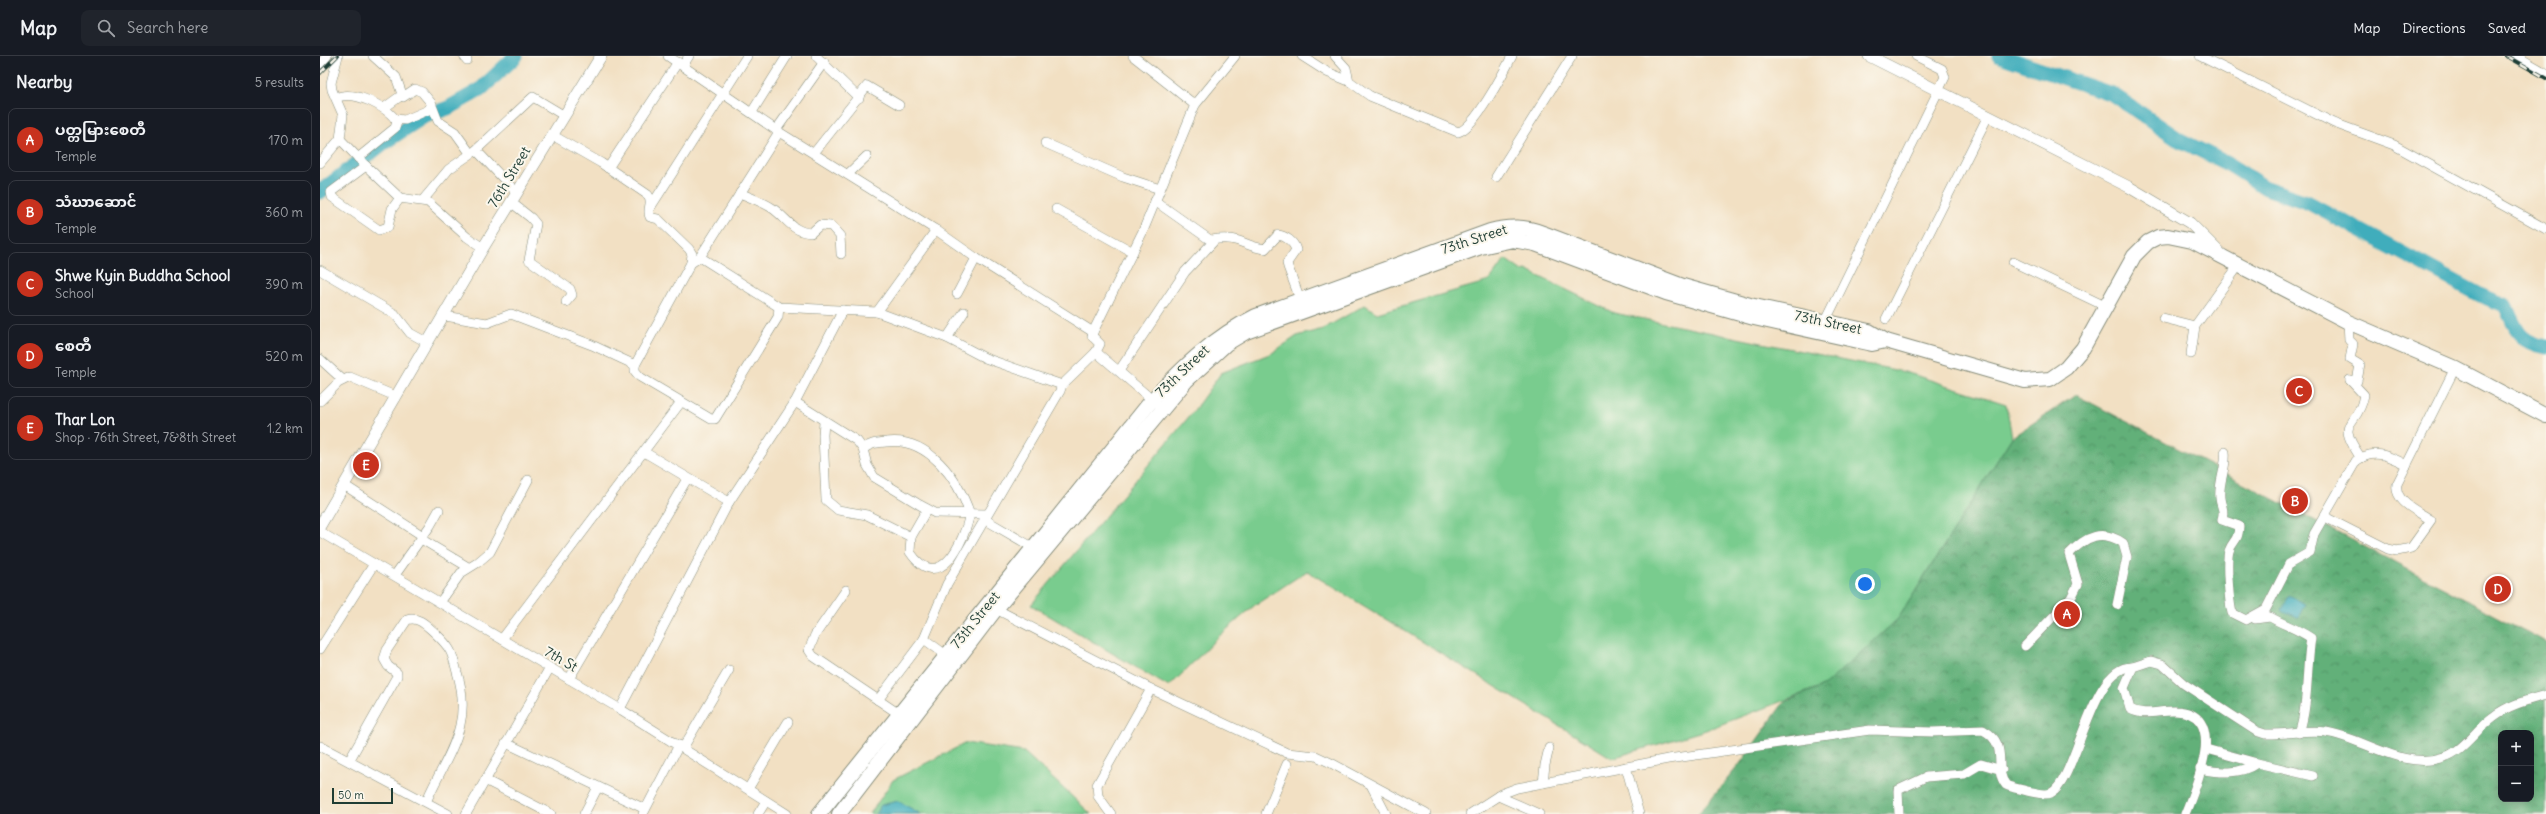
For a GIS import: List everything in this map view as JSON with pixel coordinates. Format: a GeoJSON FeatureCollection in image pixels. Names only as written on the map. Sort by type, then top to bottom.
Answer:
{"type":"FeatureCollection","features":[{"type":"Feature","properties":{"kind":"main road","name":"73th Street"},"geometry":{"type":"LineString","coordinates":[[1302,305],[1490,231],[1518,226],[1543,233],[1682,286],[1750,305],[1869,331],[1886,341]]}},
{"type":"Feature","properties":{"kind":"main road"},"geometry":{"type":"LineString","coordinates":[[1886,341],[2025,381],[2050,379],[2066,368],[2083,348],[2134,256],[2144,246],[2158,237],[2168,236],[2192,241],[2348,322],[2455,368],[2546,416]]}},
{"type":"Feature","properties":{"kind":"main road","name":"73th Street"},"geometry":{"type":"LineString","coordinates":[[819,814],[946,655],[992,606],[1158,404],[1198,352],[1214,340],[1256,316],[1302,305],[1481,247],[1513,240],[1535,244],[1666,293],[1754,318],[1872,344],[1886,341]]}},
{"type":"Feature","properties":{"kind":"main road","name":"73th Street"},"geometry":{"type":"LineString","coordinates":[[839,814],[1034,548],[1158,404]]}},
{"type":"Feature","properties":{"kind":"street"},"geometry":{"type":"LineString","coordinates":[[320,64],[327,56]]}},
{"type":"Feature","properties":{"kind":"street"},"geometry":{"type":"LineString","coordinates":[[320,163],[340,139],[344,120],[331,83],[338,56]]}},
{"type":"Feature","properties":{"kind":"street"},"geometry":{"type":"LineString","coordinates":[[373,56],[396,77],[402,95]]}},
{"type":"Feature","properties":{"kind":"street","name":"76th Street"},"geometry":{"type":"LineString","coordinates":[[320,526],[395,396],[445,316],[483,248],[563,115],[601,56]]}},
{"type":"Feature","properties":{"kind":"street"},"geometry":{"type":"LineString","coordinates":[[668,56],[778,131],[936,230],[976,258],[1093,332]]}},
{"type":"Feature","properties":{"kind":"street"},"geometry":{"type":"LineString","coordinates":[[608,168],[680,64],[689,56]]}},
{"type":"Feature","properties":{"kind":"street"},"geometry":{"type":"LineString","coordinates":[[649,209],[747,56]]}},
{"type":"Feature","properties":{"kind":"street"},"geometry":{"type":"LineString","coordinates":[[752,112],[788,56]]}},
{"type":"Feature","properties":{"kind":"street"},"geometry":{"type":"LineString","coordinates":[[816,56],[824,62],[859,98]]}},
{"type":"Feature","properties":{"kind":"street"},"geometry":{"type":"LineString","coordinates":[[1133,56],[1195,105]]}},
{"type":"Feature","properties":{"kind":"street"},"geometry":{"type":"LineString","coordinates":[[1302,56],[1327,72],[1349,81],[1370,96],[1458,132],[1463,131],[1479,111],[1512,56]]}},
{"type":"Feature","properties":{"kind":"street"},"geometry":{"type":"LineString","coordinates":[[1334,56],[1346,68],[1349,81]]}},
{"type":"Feature","properties":{"kind":"street"},"geometry":{"type":"LineString","coordinates":[[1496,177],[1572,56]]}},
{"type":"Feature","properties":{"kind":"street"},"geometry":{"type":"LineString","coordinates":[[1869,56],[2174,212],[2206,237],[2224,257]]}},
{"type":"Feature","properties":{"kind":"street"},"geometry":{"type":"LineString","coordinates":[[1825,322],[1945,77],[1944,72],[1916,56]]}},
{"type":"Feature","properties":{"kind":"street"},"geometry":{"type":"LineString","coordinates":[[2200,56],[2334,124],[2394,145],[2546,229]]}},
{"type":"Feature","properties":{"kind":"street"},"geometry":{"type":"LineString","coordinates":[[2516,56],[2546,73]]}},
{"type":"Feature","properties":{"kind":"street"},"geometry":{"type":"LineString","coordinates":[[878,700],[924,639],[948,584],[985,517],[1060,391],[1062,385],[1096,352],[1100,344],[1092,336],[1093,332],[1133,252],[1195,105],[1231,57]]}},
{"type":"Feature","properties":{"kind":"street"},"geometry":{"type":"LineString","coordinates":[[691,263],[700,257],[778,131],[824,62]]}},
{"type":"Feature","properties":{"kind":"street"},"geometry":{"type":"LineString","coordinates":[[814,153],[867,86],[898,105]]}},
{"type":"Feature","properties":{"kind":"street"},"geometry":{"type":"LineString","coordinates":[[384,108],[402,95],[403,97],[415,89],[418,90],[432,104],[433,111],[438,121],[454,132],[536,224],[529,260],[570,289],[572,295],[566,302]]}},
{"type":"Feature","properties":{"kind":"street"},"geometry":{"type":"LineString","coordinates":[[336,98],[349,94],[357,96],[384,108],[397,122],[395,128],[331,192],[331,196],[370,226],[383,230],[390,221],[392,209],[400,198]]}},
{"type":"Feature","properties":{"kind":"street"},"geometry":{"type":"LineString","coordinates":[[424,200],[449,169],[473,152],[533,97],[563,115]]}},
{"type":"Feature","properties":{"kind":"street"},"geometry":{"type":"LineString","coordinates":[[395,119],[405,120],[433,111]]}},
{"type":"Feature","properties":{"kind":"street"},"geometry":{"type":"LineString","coordinates":[[1886,319],[1988,116]]}},
{"type":"Feature","properties":{"kind":"street"},"geometry":{"type":"LineString","coordinates":[[552,135],[608,168],[648,195],[650,201],[650,217],[658,220],[689,249],[692,254],[691,263],[635,365],[635,371],[640,377],[711,419],[715,419],[778,317],[779,307]]}},
{"type":"Feature","properties":{"kind":"street"},"geometry":{"type":"LineString","coordinates":[[340,139],[400,198],[424,200],[467,237],[483,248]]}},
{"type":"Feature","properties":{"kind":"street"},"geometry":{"type":"LineString","coordinates":[[1045,143],[1123,177],[1160,189]]}},
{"type":"Feature","properties":{"kind":"street"},"geometry":{"type":"LineString","coordinates":[[848,174],[867,156]]}},
{"type":"Feature","properties":{"kind":"street"},"geometry":{"type":"LineString","coordinates":[[740,193],[772,208],[788,224],[804,233],[811,233],[820,225],[831,226],[840,236],[841,254]]}},
{"type":"Feature","properties":{"kind":"street"},"geometry":{"type":"LineString","coordinates":[[1155,201],[1212,240],[1225,237],[1238,239],[1265,249],[1275,236],[1287,238],[1296,250],[1287,263],[1302,305]]}},
{"type":"Feature","properties":{"kind":"street"},"geometry":{"type":"LineString","coordinates":[[1056,209],[1133,252]]}},
{"type":"Feature","properties":{"kind":"street"},"geometry":{"type":"LineString","coordinates":[[877,312],[936,230]]}},
{"type":"Feature","properties":{"kind":"street"},"geometry":{"type":"LineString","coordinates":[[1119,371],[1184,272],[1212,245],[1212,240]]}},
{"type":"Feature","properties":{"kind":"street"},"geometry":{"type":"LineString","coordinates":[[700,257],[779,307],[877,312],[947,338],[985,358],[1062,385]]}},
{"type":"Feature","properties":{"kind":"street"},"geometry":{"type":"LineString","coordinates":[[957,294],[976,258]]}},
{"type":"Feature","properties":{"kind":"street"},"geometry":{"type":"LineString","coordinates":[[2013,262],[2107,307]]}},
{"type":"Feature","properties":{"kind":"street"},"geometry":{"type":"LineString","coordinates":[[2192,354],[2195,326],[2239,265]]}},
{"type":"Feature","properties":{"kind":"street"},"geometry":{"type":"LineString","coordinates":[[320,270],[396,314],[410,333],[428,344]]}},
{"type":"Feature","properties":{"kind":"street"},"geometry":{"type":"LineString","coordinates":[[620,709],[729,502],[795,402],[843,310]]}},
{"type":"Feature","properties":{"kind":"street"},"geometry":{"type":"LineString","coordinates":[[947,338],[964,312]]}},
{"type":"Feature","properties":{"kind":"street"},"geometry":{"type":"LineString","coordinates":[[445,316],[486,323],[511,314],[592,345],[635,365]]}},
{"type":"Feature","properties":{"kind":"street"},"geometry":{"type":"LineString","coordinates":[[2163,318],[2195,326]]}},
{"type":"Feature","properties":{"kind":"street"},"geometry":{"type":"LineString","coordinates":[[2348,322],[2349,340],[2353,344],[2350,359],[2360,365],[2357,381],[2350,380],[2364,396],[2347,432],[2348,439],[2361,458]]}},
{"type":"Feature","properties":{"kind":"street"},"geometry":{"type":"LineString","coordinates":[[1096,352],[1158,404]]}},
{"type":"Feature","properties":{"kind":"street"},"geometry":{"type":"LineString","coordinates":[[320,359],[343,380]]}},
{"type":"Feature","properties":{"kind":"street"},"geometry":{"type":"LineString","coordinates":[[2325,516],[2388,549],[2397,551],[2411,548],[2431,520],[2401,500],[2398,495],[2397,484],[2455,368]]}},
{"type":"Feature","properties":{"kind":"street"},"geometry":{"type":"LineString","coordinates":[[320,401],[338,383],[350,377],[395,396]]}},
{"type":"Feature","properties":{"kind":"street"},"geometry":{"type":"LineString","coordinates":[[502,640],[681,402]]}},
{"type":"Feature","properties":{"kind":"street"},"geometry":{"type":"LineString","coordinates":[[795,402],[824,422],[846,433],[863,449],[867,465],[874,477],[935,513],[970,514],[985,517],[1034,548]]}},
{"type":"Feature","properties":{"kind":"street"},"geometry":{"type":"LineString","coordinates":[[824,422],[822,435],[826,500],[838,510],[867,516],[911,537]]}},
{"type":"Feature","properties":{"kind":"street"},"geometry":{"type":"LineString","coordinates":[[863,449],[871,443],[902,441],[928,454],[947,470],[966,502],[970,514],[967,529],[955,553],[948,563],[939,568],[927,567],[910,552],[911,537],[927,509]]}},
{"type":"Feature","properties":{"kind":"street"},"geometry":{"type":"LineString","coordinates":[[644,452],[729,502]]}},
{"type":"Feature","properties":{"kind":"street"},"geometry":{"type":"LineString","coordinates":[[2225,452],[2226,464],[2221,478],[2220,500],[2224,510],[2222,520],[2239,526],[2238,539],[2229,551],[2229,601],[2232,613],[2236,617],[2250,620],[2270,617],[2281,624],[2298,629],[2311,638],[2307,662],[2303,720],[2298,733]]}},
{"type":"Feature","properties":{"kind":"street"},"geometry":{"type":"LineString","coordinates":[[2250,620],[2266,609],[2289,564],[2310,552],[2314,534],[2356,461],[2377,453],[2407,464]]}},
{"type":"Feature","properties":{"kind":"street"},"geometry":{"type":"LineString","coordinates":[[569,679],[687,478]]}},
{"type":"Feature","properties":{"kind":"street"},"geometry":{"type":"LineString","coordinates":[[441,601],[461,573],[468,567],[477,563],[490,552],[528,480]]}},
{"type":"Feature","properties":{"kind":"street"},"geometry":{"type":"LineString","coordinates":[[344,485],[468,567]]}},
{"type":"Feature","properties":{"kind":"street"},"geometry":{"type":"LineString","coordinates":[[395,575],[422,538],[439,510]]}},
{"type":"Feature","properties":{"kind":"street","name":"7th St"},"geometry":{"type":"LineString","coordinates":[[320,532],[441,601],[549,669],[620,709],[748,788],[787,814]]}},
{"type":"Feature","properties":{"kind":"street"},"geometry":{"type":"LineString","coordinates":[[2025,646],[2071,598],[2078,584],[2069,554],[2079,543],[2092,536],[2100,534],[2114,537],[2123,544],[2127,558],[2117,605]]}},
{"type":"Feature","properties":{"kind":"street"},"geometry":{"type":"LineString","coordinates":[[320,649],[374,564]]}},
{"type":"Feature","properties":{"kind":"street"},"geometry":{"type":"LineString","coordinates":[[846,590],[815,635],[809,650],[813,656],[899,714]]}},
{"type":"Feature","properties":{"kind":"street"},"geometry":{"type":"LineString","coordinates":[[992,606],[1152,689],[1287,754],[1316,756],[1372,787],[1426,814]]}},
{"type":"Feature","properties":{"kind":"street"},"geometry":{"type":"LineString","coordinates":[[348,761],[397,676],[398,673],[388,666],[384,659],[387,650],[407,620],[412,618],[420,620],[444,641],[454,654],[464,708],[459,733],[426,802]]}},
{"type":"Feature","properties":{"kind":"street"},"geometry":{"type":"LineString","coordinates":[[924,639],[946,655]]}},
{"type":"Feature","properties":{"kind":"street"},"geometry":{"type":"LineString","coordinates":[[1470,814],[1498,796],[1543,783],[1626,767],[1852,732],[1887,729],[1932,732],[1973,729],[1986,732],[1997,743],[2000,750],[2002,779],[2008,786],[2041,794],[2051,793],[2063,778],[2093,705],[2103,690],[2118,672],[2124,668],[2150,662],[2162,664],[2184,684],[2256,731],[2265,734],[2326,732],[2398,756],[2439,759],[2456,751],[2492,717],[2521,702],[2546,695]]}},
{"type":"Feature","properties":{"kind":"street"},"geometry":{"type":"LineString","coordinates":[[2133,667],[2124,688],[2130,709],[2139,713],[2173,711],[2192,715],[2203,726],[2206,732],[2206,749],[2185,814]]}},
{"type":"Feature","properties":{"kind":"street"},"geometry":{"type":"LineString","coordinates":[[467,814],[549,669]]}},
{"type":"Feature","properties":{"kind":"street"},"geometry":{"type":"LineString","coordinates":[[506,743],[598,787],[644,812],[681,746],[729,670]]}},
{"type":"Feature","properties":{"kind":"street"},"geometry":{"type":"LineString","coordinates":[[1112,814],[1098,796],[1097,785],[1152,689]]}},
{"type":"Feature","properties":{"kind":"street"},"geometry":{"type":"LineString","coordinates":[[748,788],[788,722]]}},
{"type":"Feature","properties":{"kind":"street"},"geometry":{"type":"LineString","coordinates":[[320,746],[448,814]]}},
{"type":"Feature","properties":{"kind":"street"},"geometry":{"type":"LineString","coordinates":[[1543,783],[1544,765],[1549,748]]}},
{"type":"Feature","properties":{"kind":"street"},"geometry":{"type":"LineString","coordinates":[[2206,749],[2313,776]]}},
{"type":"Feature","properties":{"kind":"street"},"geometry":{"type":"LineString","coordinates":[[2200,768],[2216,772],[2240,772],[2257,763]]}},
{"type":"Feature","properties":{"kind":"street"},"geometry":{"type":"LineString","coordinates":[[1266,814],[1287,764]]}},
{"type":"Feature","properties":{"kind":"street"},"geometry":{"type":"LineString","coordinates":[[1899,814],[1898,790],[1926,777],[1964,774],[1981,764],[2002,770]]}},
{"type":"Feature","properties":{"kind":"street"},"geometry":{"type":"LineString","coordinates":[[1626,767],[1639,814]]}},
{"type":"Feature","properties":{"kind":"street"},"geometry":{"type":"LineString","coordinates":[[485,780],[551,814]]}},
{"type":"Feature","properties":{"kind":"street"},"geometry":{"type":"LineString","coordinates":[[584,814],[598,787]]}},
{"type":"Feature","properties":{"kind":"street"},"geometry":{"type":"LineString","coordinates":[[1372,787],[1386,814]]}},
{"type":"Feature","properties":{"kind":"street"},"geometry":{"type":"LineString","coordinates":[[1498,796],[1539,814]]}},
{"type":"Feature","properties":{"kind":"street"},"geometry":{"type":"LineString","coordinates":[[758,814],[766,801]]}},
{"type":"Feature","properties":{"kind":"green space"},"geometry":{"type":"Polygon","coordinates":[[[1505,259],[1522,271],[1526,270],[1614,313],[1905,372],[2006,404],[2012,437],[1898,619],[1825,685],[1706,730],[1612,758],[1307,571],[1255,605],[1218,637],[1169,687],[1031,605],[1192,413],[1221,373],[1272,353],[1297,336],[1323,329],[1365,305],[1377,313],[1489,281],[1505,259]]]}},
{"type":"Feature","properties":{"kind":"green space"},"geometry":{"type":"Polygon","coordinates":[[[2076,395],[2546,642],[2546,814],[1698,814],[1739,765],[1784,702],[1825,685],[1898,619],[2012,437],[2076,395]]]}},
{"type":"Feature","properties":{"kind":"green space"},"geometry":{"type":"Polygon","coordinates":[[[966,743],[1024,752],[1091,814],[870,814],[893,780],[966,743]]]}},
{"type":"Feature","properties":{"kind":"water"},"geometry":{"type":"Polygon","coordinates":[[[2289,596],[2305,604],[2298,618],[2282,610],[2289,596]]]}},
{"type":"Feature","properties":{"kind":"water"},"geometry":{"type":"Polygon","coordinates":[[[898,801],[921,814],[875,814],[881,805],[898,801]]]}},
{"type":"Feature","properties":{"kind":"waterway"},"geometry":{"type":"LineString","coordinates":[[320,192],[382,144],[423,117],[448,108],[480,90],[516,56]]}},
{"type":"Feature","properties":{"kind":"waterway"},"geometry":{"type":"LineString","coordinates":[[2000,56],[2112,94],[2180,140],[2228,164],[2266,188],[2309,203],[2482,296],[2505,305],[2516,328],[2523,338],[2546,347]]}},
{"type":"Feature","properties":{"kind":"railway"},"geometry":{"type":"LineString","coordinates":[[320,73],[337,56]]}},
{"type":"Feature","properties":{"kind":"railway"},"geometry":{"type":"LineString","coordinates":[[2507,56],[2546,78]]}},
{"type":"Feature","properties":{"kind":"place","name":"Shwe Kyin Buddha School"},"geometry":{"type":"Point","coordinates":[2299,391]}},
{"type":"Feature","properties":{"kind":"place","name":"Thar Lon"},"geometry":{"type":"Point","coordinates":[366,465]}},
{"type":"Feature","properties":{"kind":"place","name":"သံဃာဆောင်"},"geometry":{"type":"Point","coordinates":[2295,501]}},
{"type":"Feature","properties":{"kind":"place","name":"စေတီ"},"geometry":{"type":"Point","coordinates":[2498,589]}},
{"type":"Feature","properties":{"kind":"place","name":"ပတ္တမြားစေတီ"},"geometry":{"type":"Point","coordinates":[2067,614]}}]}
